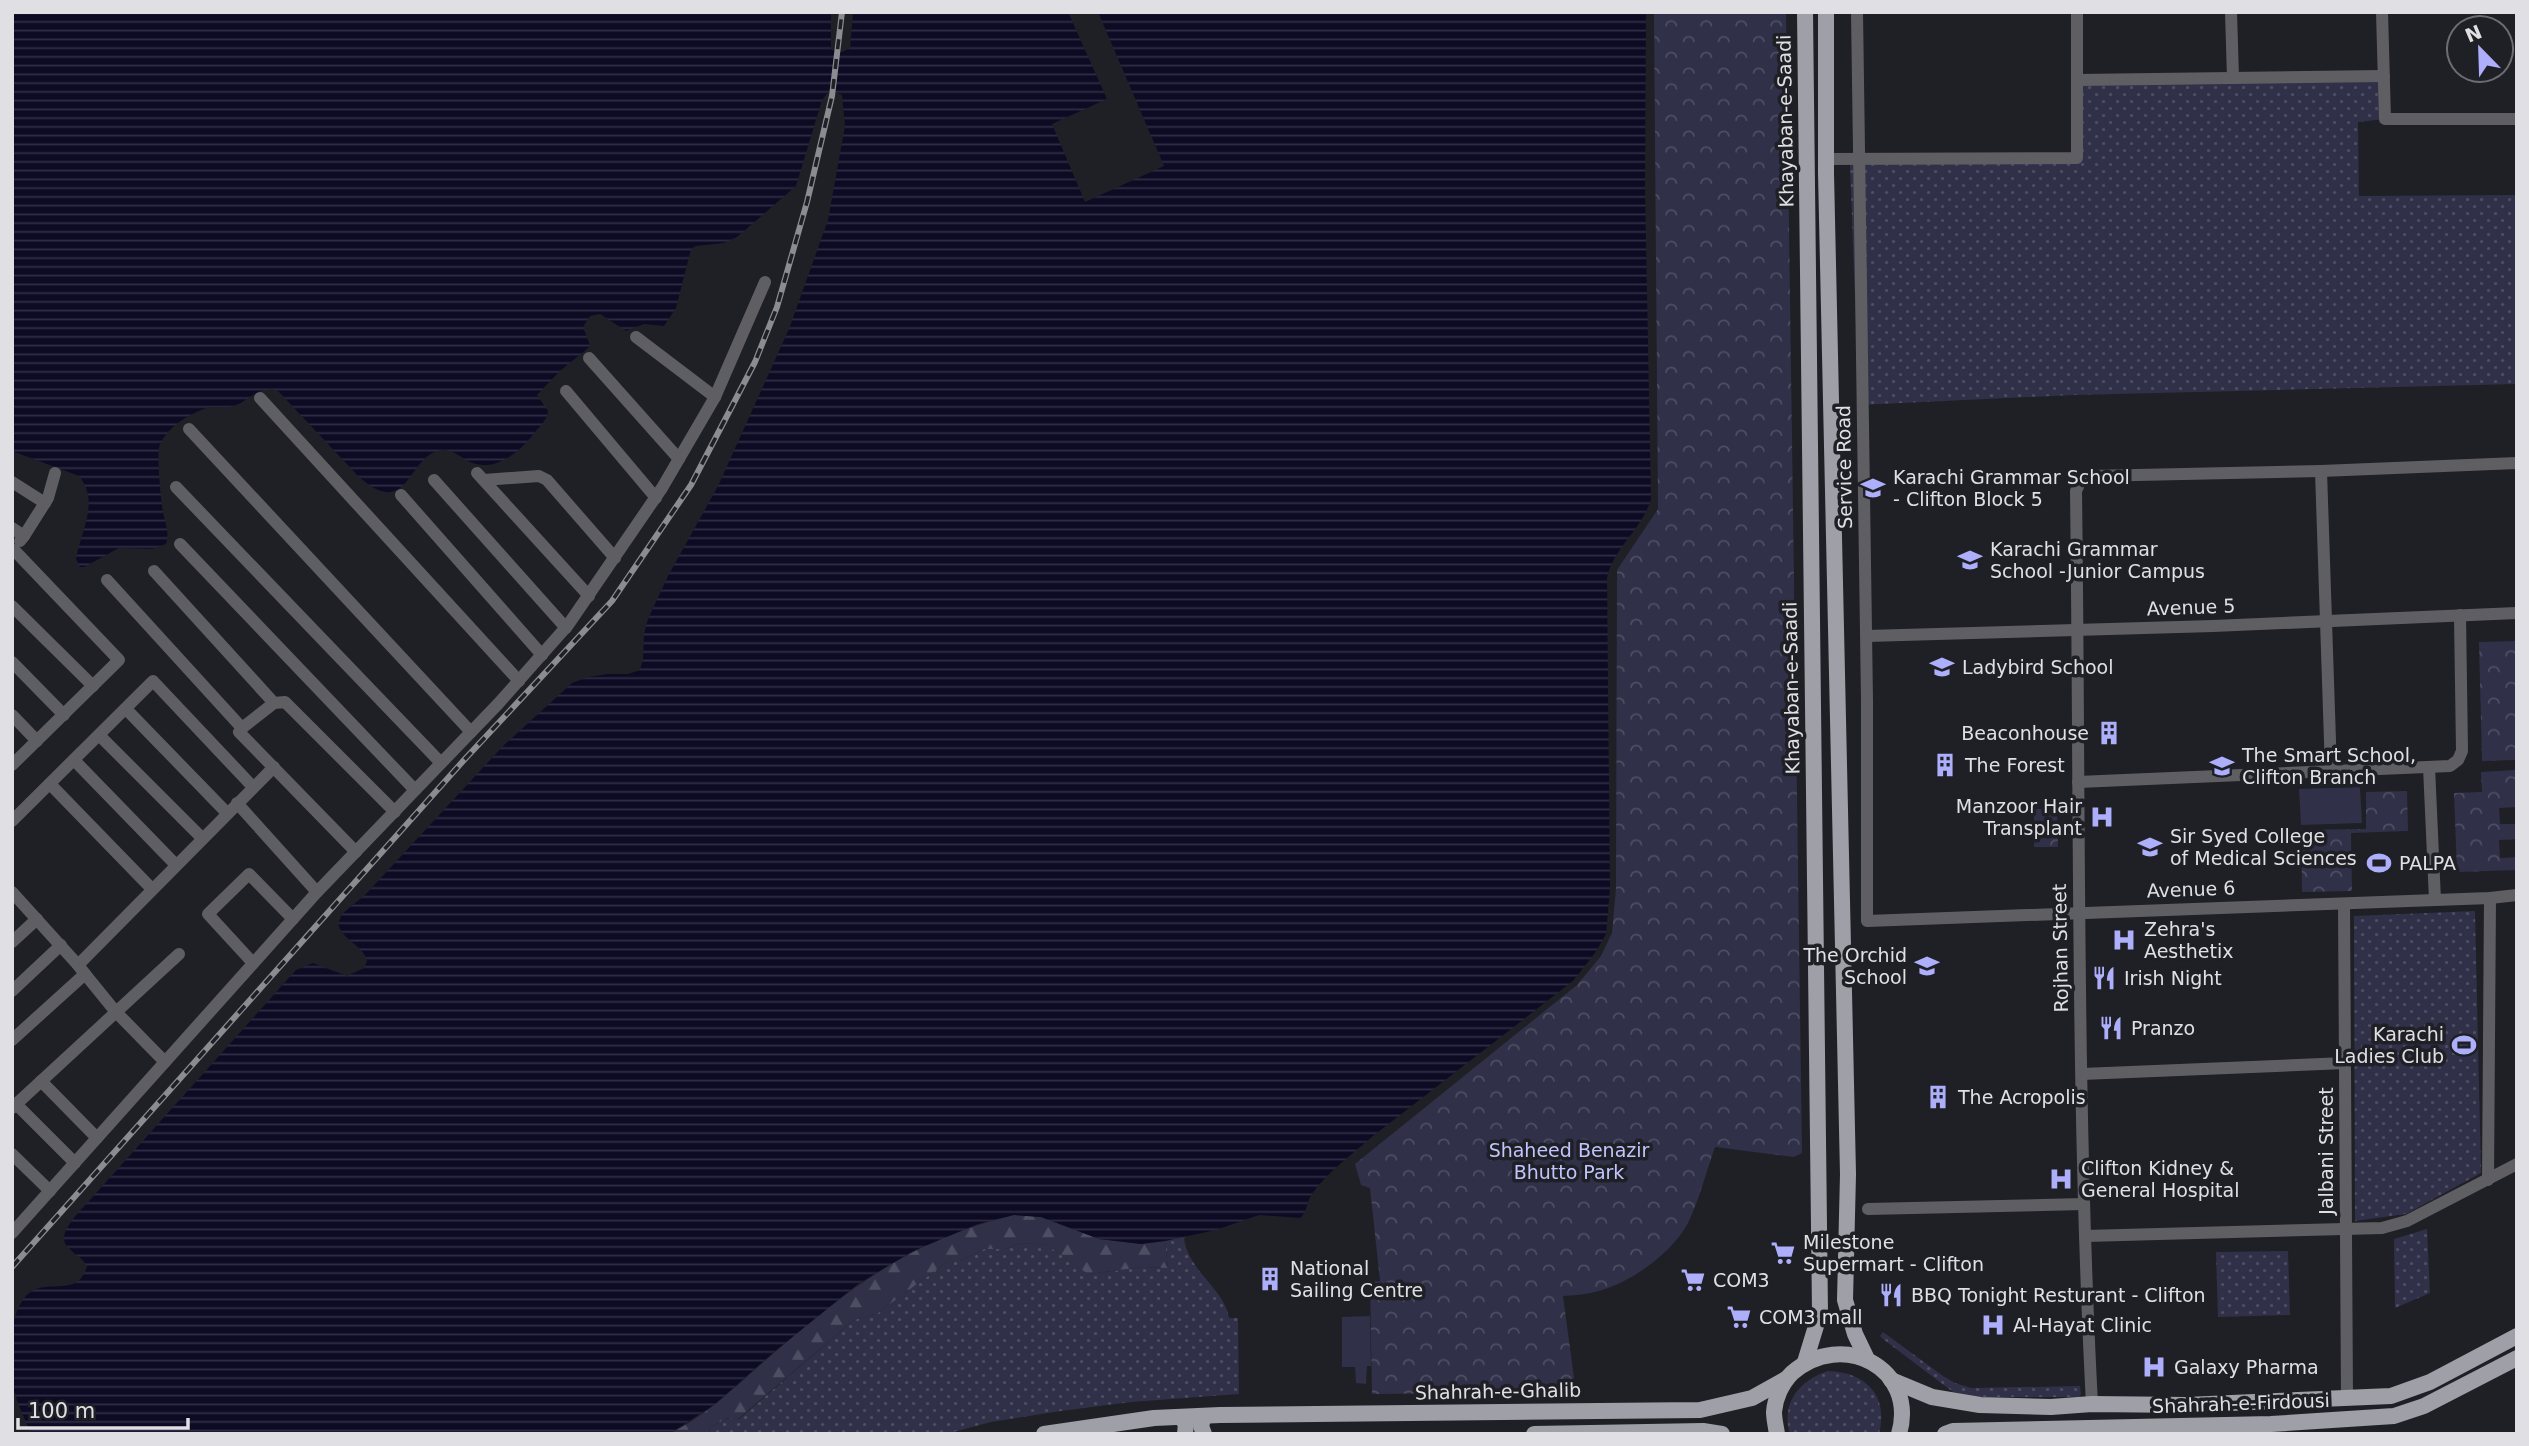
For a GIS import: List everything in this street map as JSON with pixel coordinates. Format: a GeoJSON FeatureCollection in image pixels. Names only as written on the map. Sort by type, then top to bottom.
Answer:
{"type":"FeatureCollection","features":[{"type":"Feature","properties":{"kind":"main road","name":"Khayaban-e-Saadi"},"geometry":{"type":"LineString","coordinates":[[1805,12],[1820,1313],[1805,1362]]}},
{"type":"Feature","properties":{"kind":"main road"},"geometry":{"type":"LineString","coordinates":[[1826,12],[1826,159],[1848,1174],[1845,1300],[1866,1357],[1891,1380],[1900,1401],[1902,1417],[1899,1434]]}},
{"type":"Feature","properties":{"kind":"main road","name":"Shahrah-e-Firdousi"},"geometry":{"type":"LineString","coordinates":[[1891,1380],[1932,1397],[1980,1405],[2186,1405],[2391,1396],[2430,1382],[2517,1336]]}},
{"type":"Feature","properties":{"kind":"main road"},"geometry":{"type":"LineString","coordinates":[[1805,1362],[1829,1353],[1866,1357]]}},
{"type":"Feature","properties":{"kind":"main road","name":"Shahrah-e-Firdousi"},"geometry":{"type":"LineString","coordinates":[[1949,1432],[2186,1430],[2395,1416],[2424,1406],[2517,1357]]}},
{"type":"Feature","properties":{"kind":"main road","name":"Shahrah-e-Ghalib"},"geometry":{"type":"LineString","coordinates":[[1180,1417],[1700,1410],[1752,1398],[1786,1379],[1805,1362]]}},
{"type":"Feature","properties":{"kind":"main road"},"geometry":{"type":"LineString","coordinates":[[1777,1434],[1774,1411],[1786,1379]]}},
{"type":"Feature","properties":{"kind":"main road"},"geometry":{"type":"LineString","coordinates":[[1204,1416],[1200,1426],[1204,1434]]}},
{"type":"Feature","properties":{"kind":"main road"},"geometry":{"type":"LineString","coordinates":[[1044,1434],[1154,1418],[1180,1417],[1186,1423],[1185,1434]]}},
{"type":"Feature","properties":{"kind":"main road"},"geometry":{"type":"LineString","coordinates":[[1534,1434],[1703,1431],[1722,1434]]}},
{"type":"Feature","properties":{"kind":"street","name":"Service Road"},"geometry":{"type":"LineString","coordinates":[[1857,12],[1867,636],[1867,921]]}},
{"type":"Feature","properties":{"kind":"street"},"geometry":{"type":"LineString","coordinates":[[1826,159],[2077,158],[2077,12]]}},
{"type":"Feature","properties":{"kind":"street"},"geometry":{"type":"LineString","coordinates":[[2231,12],[2233,78]]}},
{"type":"Feature","properties":{"kind":"street"},"geometry":{"type":"LineString","coordinates":[[2382,12],[2385,120],[2517,119]]}},
{"type":"Feature","properties":{"kind":"street"},"geometry":{"type":"LineString","coordinates":[[2078,80],[2384,76]]}},
{"type":"Feature","properties":{"kind":"street"},"geometry":{"type":"LineString","coordinates":[[12,1233],[317,892],[471,733],[566,628],[656,498],[715,397],[765,282]]}},
{"type":"Feature","properties":{"kind":"street"},"geometry":{"type":"LineString","coordinates":[[636,337],[715,397]]}},
{"type":"Feature","properties":{"kind":"street"},"geometry":{"type":"LineString","coordinates":[[589,358],[679,459]]}},
{"type":"Feature","properties":{"kind":"street"},"geometry":{"type":"LineString","coordinates":[[566,391],[656,498]]}},
{"type":"Feature","properties":{"kind":"street"},"geometry":{"type":"LineString","coordinates":[[260,398],[519,681]]}},
{"type":"Feature","properties":{"kind":"street"},"geometry":{"type":"LineString","coordinates":[[189,429],[471,733]]}},
{"type":"Feature","properties":{"kind":"street"},"geometry":{"type":"LineString","coordinates":[[2331,771],[2321,471],[2517,463]]}},
{"type":"Feature","properties":{"kind":"street","name":"Rojhan Street"},"geometry":{"type":"LineString","coordinates":[[2092,1404],[2084,1203],[2078,912],[2076,491],[2081,480],[2090,476],[2321,471]]}},
{"type":"Feature","properties":{"kind":"street"},"geometry":{"type":"LineString","coordinates":[[12,765],[119,660],[13,552],[45,503],[55,473]]}},
{"type":"Feature","properties":{"kind":"street"},"geometry":{"type":"LineString","coordinates":[[589,596],[481,476],[539,476],[547,480],[615,558]]}},
{"type":"Feature","properties":{"kind":"street"},"geometry":{"type":"LineString","coordinates":[[434,480],[566,628]]}},
{"type":"Feature","properties":{"kind":"street"},"geometry":{"type":"LineString","coordinates":[[12,482],[45,503]]}},
{"type":"Feature","properties":{"kind":"street"},"geometry":{"type":"LineString","coordinates":[[176,487],[441,763]]}},
{"type":"Feature","properties":{"kind":"street"},"geometry":{"type":"LineString","coordinates":[[401,495],[542,655]]}},
{"type":"Feature","properties":{"kind":"street"},"geometry":{"type":"LineString","coordinates":[[12,528],[24,536]]}},
{"type":"Feature","properties":{"kind":"street"},"geometry":{"type":"LineString","coordinates":[[180,544],[415,790]]}},
{"type":"Feature","properties":{"kind":"street"},"geometry":{"type":"LineString","coordinates":[[154,570],[274,703]]}},
{"type":"Feature","properties":{"kind":"street"},"geometry":{"type":"LineString","coordinates":[[107,580],[242,727]]}},
{"type":"Feature","properties":{"kind":"street"},"geometry":{"type":"LineString","coordinates":[[12,606],[93,686]]}},
{"type":"Feature","properties":{"kind":"street","name":"Avenue 5"},"geometry":{"type":"LineString","coordinates":[[1867,636],[2213,626],[2517,613]]}},
{"type":"Feature","properties":{"kind":"street"},"geometry":{"type":"LineString","coordinates":[[2078,782],[2450,766],[2458,760],[2462,751],[2460,615]]}},
{"type":"Feature","properties":{"kind":"street"},"geometry":{"type":"LineString","coordinates":[[12,662],[64,715]]}},
{"type":"Feature","properties":{"kind":"street"},"geometry":{"type":"LineString","coordinates":[[12,821],[153,681],[253,787]]}},
{"type":"Feature","properties":{"kind":"street"},"geometry":{"type":"LineString","coordinates":[[356,852],[239,732],[242,727],[274,703],[285,702],[395,812]]}},
{"type":"Feature","properties":{"kind":"street"},"geometry":{"type":"LineString","coordinates":[[126,709],[228,813]]}},
{"type":"Feature","properties":{"kind":"street"},"geometry":{"type":"LineString","coordinates":[[12,715],[37,741]]}},
{"type":"Feature","properties":{"kind":"street"},"geometry":{"type":"LineString","coordinates":[[99,735],[202,838]]}},
{"type":"Feature","properties":{"kind":"street"},"geometry":{"type":"LineString","coordinates":[[74,760],[176,865]]}},
{"type":"Feature","properties":{"kind":"street"},"geometry":{"type":"LineString","coordinates":[[12,1040],[82,969],[152,889],[274,767]]}},
{"type":"Feature","properties":{"kind":"street"},"geometry":{"type":"LineString","coordinates":[[2429,767],[2435,900]]}},
{"type":"Feature","properties":{"kind":"street"},"geometry":{"type":"LineString","coordinates":[[50,784],[152,889]]}},
{"type":"Feature","properties":{"kind":"street"},"geometry":{"type":"LineString","coordinates":[[237,803],[317,892]]}},
{"type":"Feature","properties":{"kind":"street"},"geometry":{"type":"LineString","coordinates":[[253,963],[208,914],[249,874],[293,919]]}},
{"type":"Feature","properties":{"kind":"street"},"geometry":{"type":"LineString","coordinates":[[12,892],[82,969],[115,1011],[164,1062]]}},
{"type":"Feature","properties":{"kind":"street","name":"Avenue 6"},"geometry":{"type":"LineString","coordinates":[[1867,921],[2517,895]]}},
{"type":"Feature","properties":{"kind":"street"},"geometry":{"type":"LineString","coordinates":[[2488,1180],[2490,898]]}},
{"type":"Feature","properties":{"kind":"street","name":"Jalbani Street"},"geometry":{"type":"LineString","coordinates":[[2344,904],[2347,1399]]}},
{"type":"Feature","properties":{"kind":"street"},"geometry":{"type":"LineString","coordinates":[[12,942],[37,919]]}},
{"type":"Feature","properties":{"kind":"street"},"geometry":{"type":"LineString","coordinates":[[12,991],[61,945]]}},
{"type":"Feature","properties":{"kind":"street"},"geometry":{"type":"LineString","coordinates":[[75,1163],[14,1106],[179,954]]}},
{"type":"Feature","properties":{"kind":"street"},"geometry":{"type":"LineString","coordinates":[[2082,1074],[2345,1063]]}},
{"type":"Feature","properties":{"kind":"street"},"geometry":{"type":"LineString","coordinates":[[41,1081],[97,1138]]}},
{"type":"Feature","properties":{"kind":"street"},"geometry":{"type":"LineString","coordinates":[[12,1154],[50,1191]]}},
{"type":"Feature","properties":{"kind":"street"},"geometry":{"type":"LineString","coordinates":[[2085,1236],[2382,1228],[2407,1221],[2517,1164]]}},
{"type":"Feature","properties":{"kind":"street"},"geometry":{"type":"LineString","coordinates":[[1868,1209],[2084,1203]]}},
{"type":"Feature","properties":{"kind":"street"},"geometry":{"type":"LineString","coordinates":[[2186,1405],[2186,1430]]}},
{"type":"Feature","properties":{"kind":"green space","name":"Shaheed Benazir Bhutto Park"},"geometry":{"type":"Polygon","coordinates":[[[1654,12],[1786,12],[1802,1153],[1794,1157],[1715,1147],[1688,1223],[1659,1258],[1632,1277],[1604,1290],[1563,1296],[1574,1378],[1563,1392],[1372,1394],[1370,1282],[1380,1281],[1370,1188],[1361,1185],[1355,1164],[1577,985],[1601,956],[1612,933],[1616,888],[1617,570],[1658,509],[1654,12]]]}},
{"type":"Feature","properties":{"kind":"green space"},"geometry":{"type":"Polygon","coordinates":[[[2384,76],[2385,119],[2358,122],[2359,196],[2517,195],[2517,384],[2074,395],[1859,405],[1850,165],[2076,158],[2078,80],[2384,76]]]}},
{"type":"Feature","properties":{"kind":"green space"},"geometry":{"type":"Polygon","coordinates":[[[2517,641],[2515,760],[2482,761],[2479,642],[2517,641]]]}},
{"type":"Feature","properties":{"kind":"green space"},"geometry":{"type":"Polygon","coordinates":[[[2515,770],[2517,814],[2516,807],[2499,808],[2500,824],[2517,824],[2517,839],[2499,840],[2500,858],[2517,857],[2517,870],[2457,872],[2454,793],[2482,792],[2481,772],[2515,770]]]}},
{"type":"Feature","properties":{"kind":"green space"},"geometry":{"type":"Polygon","coordinates":[[[2360,787],[2362,823],[2301,825],[2299,789],[2360,787]]]}},
{"type":"Feature","properties":{"kind":"green space"},"geometry":{"type":"Polygon","coordinates":[[[2407,791],[2408,831],[2351,833],[2352,891],[2302,892],[2301,830],[2366,829],[2366,792],[2407,791]]]}},
{"type":"Feature","properties":{"kind":"green space"},"geometry":{"type":"Polygon","coordinates":[[[2034,809],[2057,809],[2058,847],[2034,847],[2034,809]]]}},
{"type":"Feature","properties":{"kind":"green space"},"geometry":{"type":"Polygon","coordinates":[[[2475,911],[2481,1173],[2406,1214],[2355,1221],[2354,916],[2475,911]]]}},
{"type":"Feature","properties":{"kind":"green space"},"geometry":{"type":"Polygon","coordinates":[[[1014,1215],[1041,1217],[1099,1239],[1141,1244],[1165,1241],[1168,1268],[1143,1267],[1088,1274],[1047,1245],[1022,1243],[1004,1249],[984,1249],[960,1261],[948,1261],[878,1313],[854,1320],[738,1419],[728,1418],[710,1427],[709,1434],[669,1434],[712,1407],[830,1306],[886,1268],[945,1237],[1014,1215]]]}},
{"type":"Feature","properties":{"kind":"green space"},"geometry":{"type":"Polygon","coordinates":[[[2427,1229],[2430,1293],[2395,1308],[2394,1239],[2427,1229]]]}},
{"type":"Feature","properties":{"kind":"green space"},"geometry":{"type":"Polygon","coordinates":[[[1186,1236],[1184,1239],[1192,1261],[1221,1298],[1229,1318],[1238,1318],[1239,1394],[1131,1402],[1061,1411],[991,1422],[946,1434],[709,1434],[710,1427],[729,1418],[739,1419],[854,1320],[878,1313],[948,1261],[960,1261],[984,1249],[1004,1249],[1022,1243],[1047,1245],[1089,1274],[1143,1267],[1168,1268],[1165,1241],[1186,1236]]]}},
{"type":"Feature","properties":{"kind":"green space"},"geometry":{"type":"Polygon","coordinates":[[[2288,1251],[2290,1315],[2218,1317],[2216,1252],[2288,1251]]]}},
{"type":"Feature","properties":{"kind":"green space"},"geometry":{"type":"Polygon","coordinates":[[[1370,1316],[1371,1366],[1367,1366],[1366,1384],[1356,1383],[1355,1367],[1342,1367],[1342,1317],[1370,1316]]]}},
{"type":"Feature","properties":{"kind":"green space"},"geometry":{"type":"Polygon","coordinates":[[[1883,1332],[1955,1383],[1971,1388],[2080,1386],[2081,1394],[2079,1397],[1980,1397],[1953,1392],[1883,1339],[1880,1336],[1883,1332]]]}},
{"type":"Feature","properties":{"kind":"green space"},"geometry":{"type":"Polygon","coordinates":[[[1828,1371],[1853,1376],[1871,1388],[1880,1408],[1879,1434],[1790,1434],[1788,1412],[1795,1394],[1809,1380],[1828,1371]]]}},
{"type":"Feature","properties":{"kind":"shaded area"},"geometry":{"type":"Polygon","coordinates":[[[12,12],[831,12],[831,47],[832,50],[842,52],[850,48],[853,12],[1068,12],[1107,99],[1052,124],[1085,202],[1164,166],[1098,12],[1646,12],[1645,187],[1651,499],[1641,520],[1615,557],[1607,578],[1610,889],[1606,934],[1595,953],[1573,981],[1373,1136],[1325,1178],[1312,1194],[1300,1218],[1259,1215],[1216,1230],[1141,1244],[1099,1239],[1041,1217],[1014,1215],[978,1224],[913,1251],[858,1284],[714,1405],[669,1434],[31,1434],[12,1382],[10,1359],[14,1320],[24,1298],[32,1291],[71,1285],[83,1276],[87,1266],[64,1240],[67,1228],[76,1216],[296,970],[313,963],[347,976],[364,968],[367,961],[365,956],[344,935],[338,924],[342,914],[366,894],[503,746],[572,683],[588,677],[628,674],[640,670],[648,619],[668,576],[718,486],[789,329],[828,220],[845,126],[842,95],[830,90],[822,100],[796,186],[737,237],[724,243],[691,249],[676,308],[664,326],[644,324],[626,331],[600,314],[590,316],[583,327],[590,345],[537,395],[548,411],[546,418],[518,451],[502,461],[475,464],[451,451],[441,450],[421,463],[398,489],[388,492],[375,489],[359,477],[278,391],[264,390],[235,405],[210,407],[193,413],[172,428],[162,441],[159,448],[159,470],[167,532],[166,544],[152,549],[119,548],[80,567],[76,559],[89,506],[85,486],[79,476],[12,451],[12,12]]]}},
{"type":"Feature","properties":{"kind":"railway"},"geometry":{"type":"LineString","coordinates":[[12,1267],[464,760],[612,601],[691,485],[755,362],[777,307],[807,202],[832,96],[842,12]]}},
{"type":"Feature","properties":{"kind":"place","name":"Karachi Grammar School - Clifton Block 5"},"geometry":{"type":"Point","coordinates":[1873,488]}},
{"type":"Feature","properties":{"kind":"place","name":"Karachi Grammar School -Junior Campus"},"geometry":{"type":"Point","coordinates":[1970,560]}},
{"type":"Feature","properties":{"kind":"place","name":"Ladybird School"},"geometry":{"type":"Point","coordinates":[1942,667]}},
{"type":"Feature","properties":{"kind":"place","name":"Beaconhouse"},"geometry":{"type":"Point","coordinates":[2109,733]}},
{"type":"Feature","properties":{"kind":"place","name":"The Forest"},"geometry":{"type":"Point","coordinates":[1945,765]}},
{"type":"Feature","properties":{"kind":"place","name":"The Smart School, Clifton Branch"},"geometry":{"type":"Point","coordinates":[2222,766]}},
{"type":"Feature","properties":{"kind":"place","name":"Manzoor Hair Transplant"},"geometry":{"type":"Point","coordinates":[2102,817]}},
{"type":"Feature","properties":{"kind":"place","name":"Sir Syed College of Medical Sciences"},"geometry":{"type":"Point","coordinates":[2150,847]}},
{"type":"Feature","properties":{"kind":"place","name":"PALPA"},"geometry":{"type":"Point","coordinates":[2379,863]}},
{"type":"Feature","properties":{"kind":"place","name":"Zehra's Aesthetix"},"geometry":{"type":"Point","coordinates":[2124,940]}},
{"type":"Feature","properties":{"kind":"place","name":"The Orchid School"},"geometry":{"type":"Point","coordinates":[1927,966]}},
{"type":"Feature","properties":{"kind":"place","name":"Irish Night"},"geometry":{"type":"Point","coordinates":[2104,978]}},
{"type":"Feature","properties":{"kind":"place","name":"Pranzo"},"geometry":{"type":"Point","coordinates":[2111,1028]}},
{"type":"Feature","properties":{"kind":"place","name":"Karachi Ladies Club"},"geometry":{"type":"Point","coordinates":[2464,1045]}},
{"type":"Feature","properties":{"kind":"place","name":"The Acropolis"},"geometry":{"type":"Point","coordinates":[1938,1097]}},
{"type":"Feature","properties":{"kind":"place","name":"Clifton Kidney & General Hospital"},"geometry":{"type":"Point","coordinates":[2061,1179]}},
{"type":"Feature","properties":{"kind":"place","name":"Milestone Supermart - Clifton"},"geometry":{"type":"Point","coordinates":[1783,1253]}},
{"type":"Feature","properties":{"kind":"place","name":"National Sailing Centre"},"geometry":{"type":"Point","coordinates":[1270,1279]}},
{"type":"Feature","properties":{"kind":"place","name":"COM3"},"geometry":{"type":"Point","coordinates":[1693,1280]}},
{"type":"Feature","properties":{"kind":"place","name":"BBQ Tonight Resturant - Clifton"},"geometry":{"type":"Point","coordinates":[1891,1295]}},
{"type":"Feature","properties":{"kind":"place","name":"COM3 mall"},"geometry":{"type":"Point","coordinates":[1739,1317]}},
{"type":"Feature","properties":{"kind":"place","name":"Al-Hayat Clinic"},"geometry":{"type":"Point","coordinates":[1993,1325]}},
{"type":"Feature","properties":{"kind":"place","name":"Galaxy Pharma"},"geometry":{"type":"Point","coordinates":[2154,1367]}}]}
